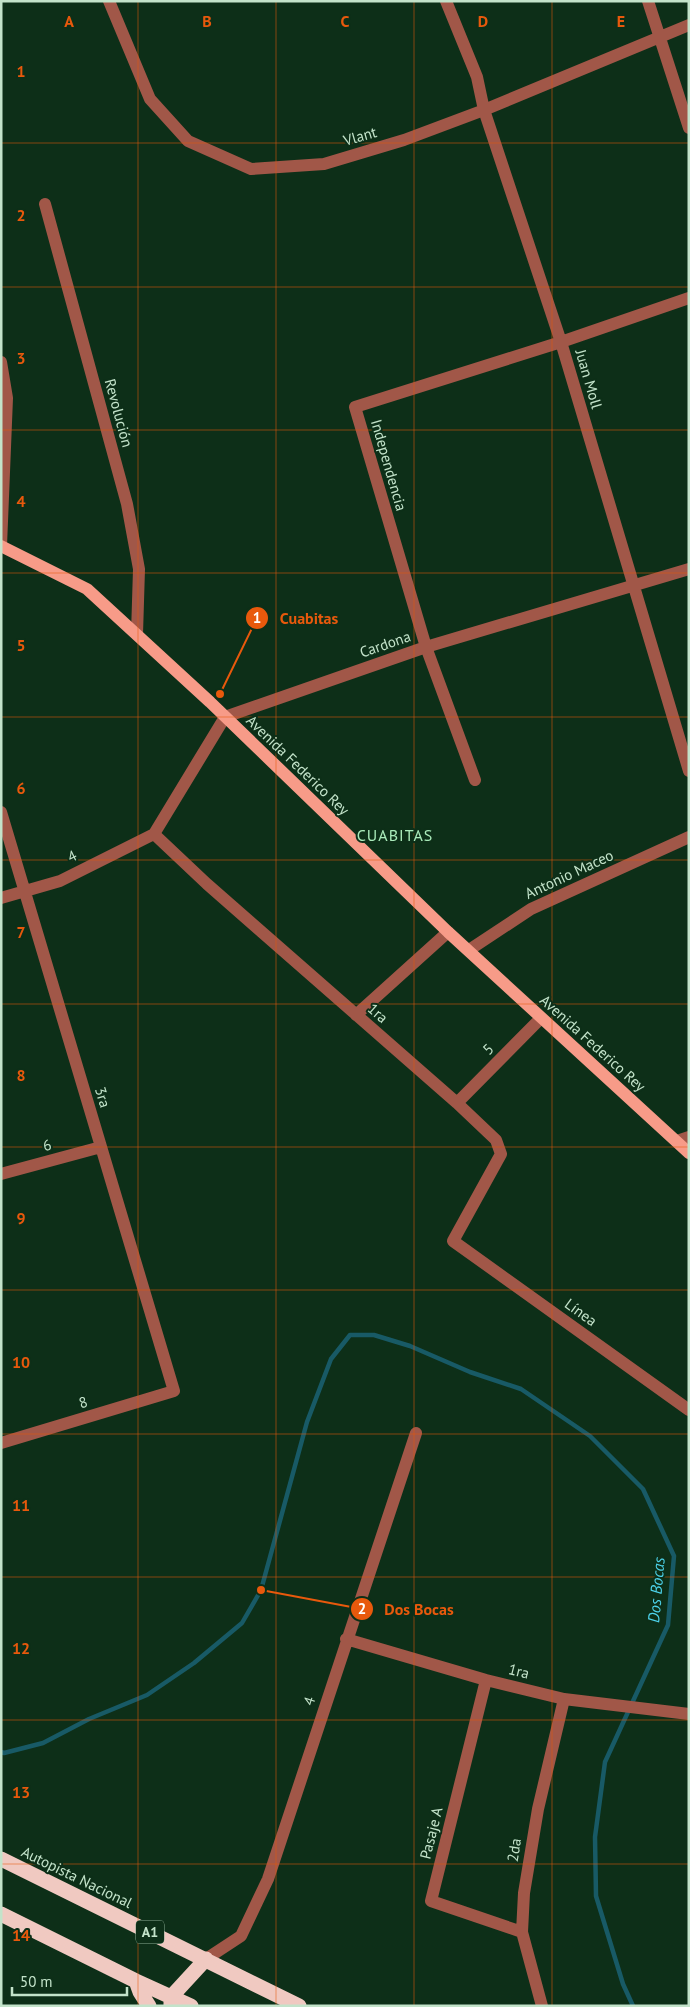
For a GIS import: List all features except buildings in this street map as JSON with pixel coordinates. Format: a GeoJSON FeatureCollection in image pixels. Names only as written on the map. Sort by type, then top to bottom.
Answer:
{"type":"FeatureCollection","features":[{"type":"Feature","properties":{"kind":"highway","name":"Autopista Nacional"},"geometry":{"type":"LineString","coordinates":[[1,1860],[300,2006]]}},
{"type":"Feature","properties":{"kind":"highway"},"geometry":{"type":"LineString","coordinates":[[1,1914],[136,1981],[171,2001],[191,2006]]}},
{"type":"Feature","properties":{"kind":"highway"},"geometry":{"type":"LineString","coordinates":[[171,2001],[206,1960]]}},
{"type":"Feature","properties":{"kind":"highway"},"geometry":{"type":"LineString","coordinates":[[136,1981],[140,1992],[149,2006]]}},
{"type":"Feature","properties":{"kind":"main road","name":"Avenida Federico Rey"},"geometry":{"type":"LineString","coordinates":[[1,546],[87,589],[225,717],[448,932],[541,1018],[683,1139],[689,1153]]}},
{"type":"Feature","properties":{"kind":"street","name":"Vlant"},"geometry":{"type":"LineString","coordinates":[[109,1],[150,99],[188,141],[251,169],[324,164],[404,140],[484,110],[689,26]]}},
{"type":"Feature","properties":{"kind":"street","name":"Juan Moll"},"geometry":{"type":"LineString","coordinates":[[446,1],[477,77],[484,110],[561,342],[689,771]]}},
{"type":"Feature","properties":{"kind":"street"},"geometry":{"type":"LineString","coordinates":[[648,1],[689,128]]}},
{"type":"Feature","properties":{"kind":"street","name":"Revolución"},"geometry":{"type":"LineString","coordinates":[[45,204],[127,504],[139,569],[137,634]]}},
{"type":"Feature","properties":{"kind":"street","name":"Independencia"},"geometry":{"type":"LineString","coordinates":[[474,780],[426,648],[355,407],[561,342],[689,298]]}},
{"type":"Feature","properties":{"kind":"street"},"geometry":{"type":"LineString","coordinates":[[1,362],[7,398],[1,546]]}},
{"type":"Feature","properties":{"kind":"street","name":"Cardona"},"geometry":{"type":"LineString","coordinates":[[225,717],[426,648],[689,569]]}},
{"type":"Feature","properties":{"kind":"street"},"geometry":{"type":"LineString","coordinates":[[154,834],[225,717]]}},
{"type":"Feature","properties":{"kind":"street","name":"3ra"},"geometry":{"type":"LineString","coordinates":[[1,812],[174,1392]]}},
{"type":"Feature","properties":{"kind":"street","name":"4"},"geometry":{"type":"LineString","coordinates":[[1,898],[60,881],[154,834]]}},
{"type":"Feature","properties":{"kind":"street","name":"1ra"},"geometry":{"type":"LineString","coordinates":[[154,834],[207,884],[457,1103],[496,1140],[501,1154],[453,1241]]}},
{"type":"Feature","properties":{"kind":"street","name":"Antonio Maceo"},"geometry":{"type":"LineString","coordinates":[[469,950],[531,909],[689,837]]}},
{"type":"Feature","properties":{"kind":"street"},"geometry":{"type":"LineString","coordinates":[[356,1015],[448,932]]}},
{"type":"Feature","properties":{"kind":"street","name":"5"},"geometry":{"type":"LineString","coordinates":[[457,1103],[541,1018]]}},
{"type":"Feature","properties":{"kind":"street","name":"6"},"geometry":{"type":"LineString","coordinates":[[1,1174],[101,1147]]}},
{"type":"Feature","properties":{"kind":"street","name":"Línea"},"geometry":{"type":"LineString","coordinates":[[453,1241],[689,1410]]}},
{"type":"Feature","properties":{"kind":"street","name":"8"},"geometry":{"type":"LineString","coordinates":[[1,1444],[174,1392]]}},
{"type":"Feature","properties":{"kind":"street","name":"4"},"geometry":{"type":"LineString","coordinates":[[206,1960],[241,1936],[268,1879],[346,1639],[416,1433]]}},
{"type":"Feature","properties":{"kind":"street","name":"1ra"},"geometry":{"type":"LineString","coordinates":[[346,1639],[486,1680],[564,1699],[689,1714]]}},
{"type":"Feature","properties":{"kind":"street","name":"Pasaje A"},"geometry":{"type":"LineString","coordinates":[[486,1680],[431,1901],[522,1932]]}},
{"type":"Feature","properties":{"kind":"street","name":"2da"},"geometry":{"type":"LineString","coordinates":[[542,2006],[522,1932],[524,1893],[538,1809],[564,1699]]}},
{"type":"Feature","properties":{"kind":"waterway","name":"Dos Bocas"},"geometry":{"type":"LineString","coordinates":[[1,1752],[4,1753],[43,1743],[89,1719],[147,1695],[194,1663],[242,1623],[261,1590],[307,1422],[331,1359],[350,1335],[374,1335],[410,1346],[470,1372],[521,1389],[590,1436],[643,1489],[674,1556],[668,1625],[605,1762],[595,1837],[596,1896],[623,1984],[633,2006]]}},
{"type":"Feature","properties":{"kind":"place","name":"Cuabitas"},"geometry":{"type":"Point","coordinates":[220,694]}},
{"type":"Feature","properties":{"kind":"place","name":"Dos Bocas"},"geometry":{"type":"Point","coordinates":[261,1590]}},
{"type":"Feature","properties":{"kind":"district","name":"CUABITAS"},"geometry":{"type":"Point","coordinates":[395,835]}}]}
